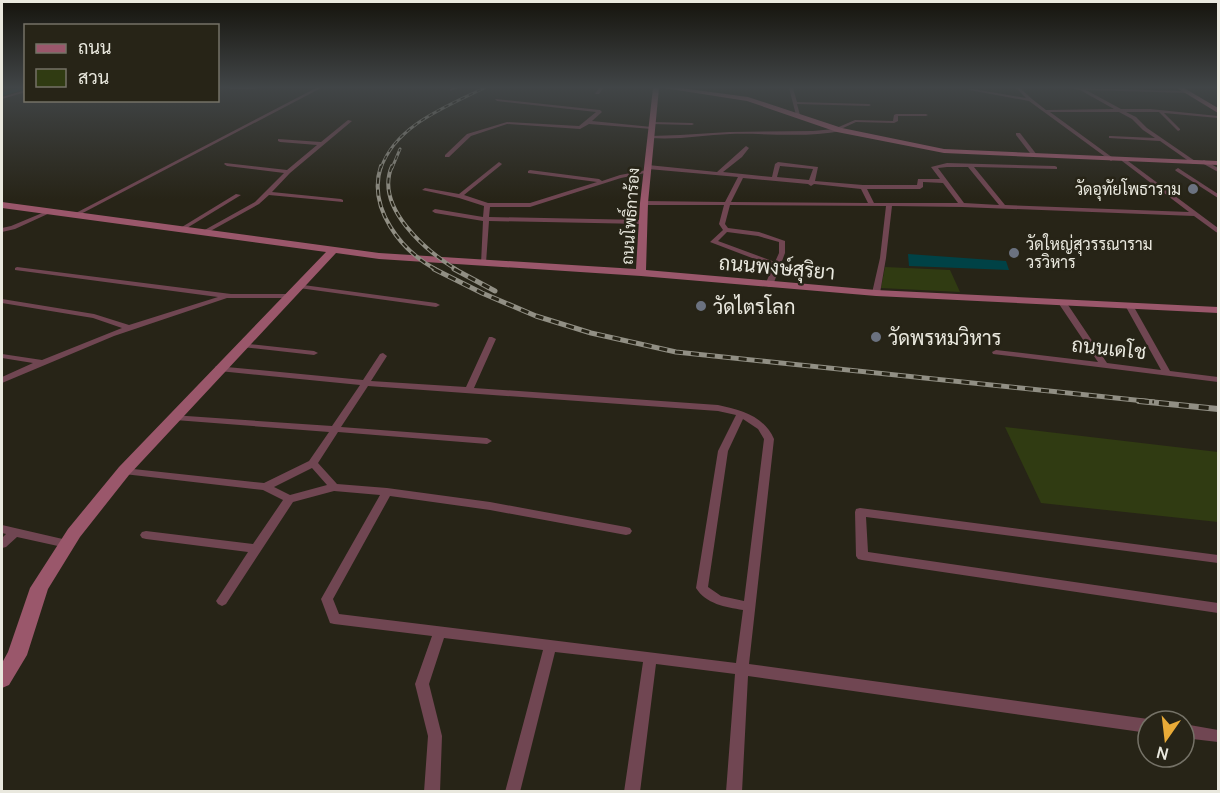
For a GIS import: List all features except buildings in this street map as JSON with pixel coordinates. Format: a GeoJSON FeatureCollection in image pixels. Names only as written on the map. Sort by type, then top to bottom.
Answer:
{"type":"FeatureCollection","features":[{"type":"Feature","properties":{"kind":"street"},"geometry":{"type":"LineString","coordinates":[[75,215],[248,125]]}},
{"type":"Feature","properties":{"kind":"street"},"geometry":{"type":"LineString","coordinates":[[203,233],[245,211],[268,194],[288,172],[345,125]]}},
{"type":"Feature","properties":{"kind":"street"},"geometry":{"type":"LineString","coordinates":[[447,156],[469,135],[501,125]]}},
{"type":"Feature","properties":{"kind":"street"},"geometry":{"type":"LineString","coordinates":[[536,125],[580,128]]}},
{"type":"Feature","properties":{"kind":"street"},"geometry":{"type":"LineString","coordinates":[[569,136],[584,125]]}},
{"type":"Feature","properties":{"kind":"street"},"geometry":{"type":"LineString","coordinates":[[612,125],[652,130],[685,125]]}},
{"type":"Feature","properties":{"kind":"street","name":"ถนนโพธิ์การ้อง"},"geometry":{"type":"LineString","coordinates":[[641,273],[644,203],[652,125]]}},
{"type":"Feature","properties":{"kind":"street"},"geometry":{"type":"LineString","coordinates":[[827,125],[944,151],[1218,163]]}},
{"type":"Feature","properties":{"kind":"street"},"geometry":{"type":"LineString","coordinates":[[652,130],[671,138],[765,132],[819,133],[846,125]]}},
{"type":"Feature","properties":{"kind":"street"},"geometry":{"type":"LineString","coordinates":[[1065,125],[1112,159]]}},
{"type":"Feature","properties":{"kind":"street"},"geometry":{"type":"LineString","coordinates":[[1140,125],[1193,162]]}},
{"type":"Feature","properties":{"kind":"street"},"geometry":{"type":"LineString","coordinates":[[1173,125],[1178,130]]}},
{"type":"Feature","properties":{"kind":"street"},"geometry":{"type":"LineString","coordinates":[[1018,134],[1035,156]]}},
{"type":"Feature","properties":{"kind":"street"},"geometry":{"type":"LineString","coordinates":[[1111,137],[1161,140]]}},
{"type":"Feature","properties":{"kind":"street"},"geometry":{"type":"LineString","coordinates":[[280,140],[321,144]]}},
{"type":"Feature","properties":{"kind":"street"},"geometry":{"type":"LineString","coordinates":[[718,174],[746,148]]}},
{"type":"Feature","properties":{"kind":"street"},"geometry":{"type":"LineString","coordinates":[[1124,160],[1218,231]]}},
{"type":"Feature","properties":{"kind":"street"},"geometry":{"type":"LineString","coordinates":[[1204,162],[1218,170]]}},
{"type":"Feature","properties":{"kind":"street"},"geometry":{"type":"LineString","coordinates":[[227,164],[288,172]]}},
{"type":"Feature","properties":{"kind":"street"},"geometry":{"type":"LineString","coordinates":[[460,196],[498,164]]}},
{"type":"Feature","properties":{"kind":"street"},"geometry":{"type":"LineString","coordinates":[[774,179],[778,164],[816,168],[812,184]]}},
{"type":"Feature","properties":{"kind":"street"},"geometry":{"type":"LineString","coordinates":[[970,166],[1003,206]]}},
{"type":"Feature","properties":{"kind":"street"},"geometry":{"type":"LineString","coordinates":[[962,205],[934,167],[1054,168]]}},
{"type":"Feature","properties":{"kind":"street"},"geometry":{"type":"LineString","coordinates":[[425,190],[460,196],[487,205],[530,205],[647,170],[862,186],[920,187],[920,180],[943,181]]}},
{"type":"Feature","properties":{"kind":"street"},"geometry":{"type":"LineString","coordinates":[[1178,170],[1218,196]]}},
{"type":"Feature","properties":{"kind":"street"},"geometry":{"type":"LineString","coordinates":[[530,172],[604,182]]}},
{"type":"Feature","properties":{"kind":"street"},"geometry":{"type":"LineString","coordinates":[[741,176],[727,204],[722,220],[723,227],[726,230],[781,240],[782,253],[769,285]]}},
{"type":"Feature","properties":{"kind":"street"},"geometry":{"type":"LineString","coordinates":[[862,186],[872,205]]}},
{"type":"Feature","properties":{"kind":"street"},"geometry":{"type":"LineString","coordinates":[[268,194],[341,201]]}},
{"type":"Feature","properties":{"kind":"street"},"geometry":{"type":"LineString","coordinates":[[180,230],[238,195]]}},
{"type":"Feature","properties":{"kind":"street"},"geometry":{"type":"LineString","coordinates":[[644,203],[962,205],[1195,214]]}},
{"type":"Feature","properties":{"kind":"street","name":"ถนนพงษ์สุริยา"},"geometry":{"type":"LineString","coordinates":[[2,205],[379,256],[641,273],[876,293],[1218,310]]}},
{"type":"Feature","properties":{"kind":"street"},"geometry":{"type":"LineString","coordinates":[[483,263],[487,205]]}},
{"type":"Feature","properties":{"kind":"street"},"geometry":{"type":"LineString","coordinates":[[876,293],[884,258],[889,205]]}},
{"type":"Feature","properties":{"kind":"street"},"geometry":{"type":"LineString","coordinates":[[435,211],[485,219],[643,222]]}},
{"type":"Feature","properties":{"kind":"street"},"geometry":{"type":"LineString","coordinates":[[2,230],[13,228],[49,212]]}},
{"type":"Feature","properties":{"kind":"street"},"geometry":{"type":"LineString","coordinates":[[726,230],[713,242],[777,265]]}},
{"type":"Feature","properties":{"kind":"street"},"geometry":{"type":"LineString","coordinates":[[2,679],[17,655],[39,588],[67,544],[124,471],[219,368],[333,251]]}},
{"type":"Feature","properties":{"kind":"street"},"geometry":{"type":"LineString","coordinates":[[17,269],[231,296],[294,291],[436,304]]}},
{"type":"Feature","properties":{"kind":"street"},"geometry":{"type":"LineString","coordinates":[[2,380],[41,362],[130,328],[231,296]]}},
{"type":"Feature","properties":{"kind":"street"},"geometry":{"type":"LineString","coordinates":[[2,302],[94,316],[130,328]]}},
{"type":"Feature","properties":{"kind":"street"},"geometry":{"type":"LineString","coordinates":[[1064,304],[1104,365]]}},
{"type":"Feature","properties":{"kind":"street"},"geometry":{"type":"LineString","coordinates":[[1130,307],[1166,372]]}},
{"type":"Feature","properties":{"kind":"street"},"geometry":{"type":"LineString","coordinates":[[469,390],[492,339]]}},
{"type":"Feature","properties":{"kind":"street"},"geometry":{"type":"LineString","coordinates":[[242,345],[314,353]]}},
{"type":"Feature","properties":{"kind":"street","name":"ถนนเดโช"},"geometry":{"type":"LineString","coordinates":[[996,352],[1218,380]]}},
{"type":"Feature","properties":{"kind":"street"},"geometry":{"type":"LineString","coordinates":[[2,356],[41,362]]}},
{"type":"Feature","properties":{"kind":"street"},"geometry":{"type":"LineString","coordinates":[[265,488],[314,463],[383,356]]}},
{"type":"Feature","properties":{"kind":"street"},"geometry":{"type":"LineString","coordinates":[[219,368],[366,383],[712,407],[741,414],[764,430],[769,439],[742,669],[734,792]]}},
{"type":"Feature","properties":{"kind":"street"},"geometry":{"type":"LineString","coordinates":[[741,414],[723,451],[702,588],[711,597],[749,606]]}},
{"type":"Feature","properties":{"kind":"street"},"geometry":{"type":"LineString","coordinates":[[175,417],[487,441]]}},
{"type":"Feature","properties":{"kind":"street"},"geometry":{"type":"LineString","coordinates":[[314,463],[334,487]]}},
{"type":"Feature","properties":{"kind":"street"},"geometry":{"type":"LineString","coordinates":[[124,471],[265,488],[289,499],[334,487],[387,492],[490,506],[626,531]]}},
{"type":"Feature","properties":{"kind":"street"},"geometry":{"type":"LineString","coordinates":[[387,492],[327,599],[334,619],[742,669],[1136,724]]}},
{"type":"Feature","properties":{"kind":"street"},"geometry":{"type":"LineString","coordinates":[[222,601],[289,499]]}},
{"type":"Feature","properties":{"kind":"street"},"geometry":{"type":"LineString","coordinates":[[1218,559],[860,512],[862,556],[1218,608]]}},
{"type":"Feature","properties":{"kind":"street"},"geometry":{"type":"LineString","coordinates":[[2,529],[67,544]]}},
{"type":"Feature","properties":{"kind":"street"},"geometry":{"type":"LineString","coordinates":[[2,544],[14,533]]}},
{"type":"Feature","properties":{"kind":"street"},"geometry":{"type":"LineString","coordinates":[[146,535],[257,549]]}},
{"type":"Feature","properties":{"kind":"street"},"geometry":{"type":"LineString","coordinates":[[432,792],[435,736],[422,684],[440,632]]}},
{"type":"Feature","properties":{"kind":"street"},"geometry":{"type":"LineString","coordinates":[[512,792],[550,646]]}},
{"type":"Feature","properties":{"kind":"street"},"geometry":{"type":"LineString","coordinates":[[632,792],[650,658]]}},
{"type":"Feature","properties":{"kind":"street"},"geometry":{"type":"LineString","coordinates":[[1196,733],[1218,736]]}},
{"type":"Feature","properties":{"kind":"green space"},"geometry":{"type":"Polygon","coordinates":[[[885,267],[950,270],[960,292],[881,288],[885,267]]]}},
{"type":"Feature","properties":{"kind":"green space"},"geometry":{"type":"Polygon","coordinates":[[[1005,427],[1218,452],[1218,522],[1041,503],[1005,427]]]}},
{"type":"Feature","properties":{"kind":"water"},"geometry":{"type":"Polygon","coordinates":[[[908,254],[1006,261],[1009,270],[909,266],[908,254]]]}},
{"type":"Feature","properties":{"kind":"railway"},"geometry":{"type":"LineString","coordinates":[[381,168],[388,153],[398,140],[416,125]]}},
{"type":"Feature","properties":{"kind":"railway"},"geometry":{"type":"LineString","coordinates":[[392,168],[400,149]]}},
{"type":"Feature","properties":{"kind":"railway"},"geometry":{"type":"LineString","coordinates":[[381,166],[378,182],[379,197],[390,227],[411,252],[437,270]]}},
{"type":"Feature","properties":{"kind":"railway"},"geometry":{"type":"LineString","coordinates":[[392,166],[388,181],[390,197],[396,212],[418,240],[457,270]]}},
{"type":"Feature","properties":{"kind":"railway"},"geometry":{"type":"LineString","coordinates":[[434,269],[536,316],[591,333],[676,352],[1154,402]]}},
{"type":"Feature","properties":{"kind":"railway"},"geometry":{"type":"LineString","coordinates":[[454,269],[495,291]]}},
{"type":"Feature","properties":{"kind":"railway"},"geometry":{"type":"LineString","coordinates":[[1139,401],[1218,409]]}},
{"type":"Feature","properties":{"kind":"place","name":"วัดอุทัยโพธาราม"},"geometry":{"type":"Point","coordinates":[1193,189]}},
{"type":"Feature","properties":{"kind":"place","name":"วัดใหญ่สุวรรณาราม วรวิหาร"},"geometry":{"type":"Point","coordinates":[1014,253]}},
{"type":"Feature","properties":{"kind":"place","name":"วัดไตรโลก"},"geometry":{"type":"Point","coordinates":[701,306]}},
{"type":"Feature","properties":{"kind":"place","name":"วัดพรหมวิหาร"},"geometry":{"type":"Point","coordinates":[876,337]}}]}
